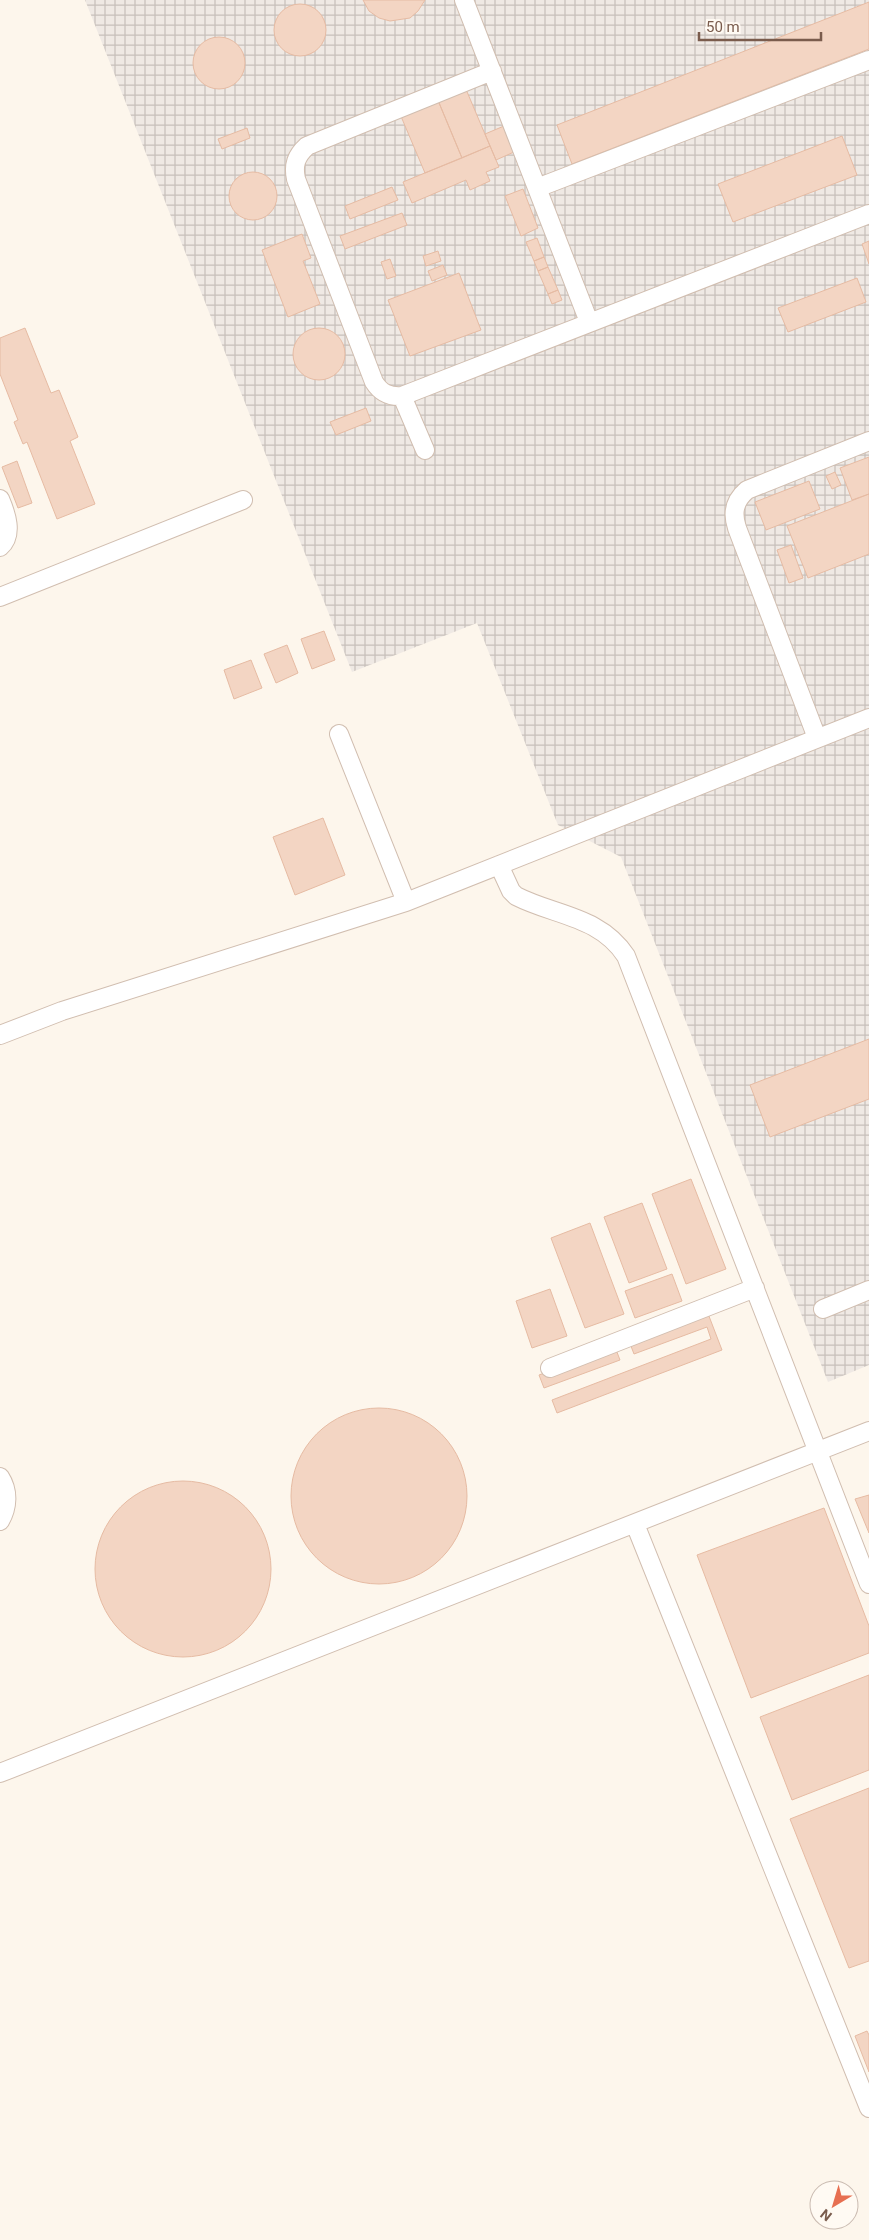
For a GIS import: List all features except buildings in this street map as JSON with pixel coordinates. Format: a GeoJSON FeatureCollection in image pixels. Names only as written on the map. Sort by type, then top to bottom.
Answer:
{"type":"FeatureCollection","features":[{"type":"Feature","properties":{"kind":"street"},"geometry":{"type":"LineString","coordinates":[[464,0],[590,322]]}},
{"type":"Feature","properties":{"kind":"street"},"geometry":{"type":"LineString","coordinates":[[537,188],[869,60]]}},
{"type":"Feature","properties":{"kind":"street"},"geometry":{"type":"LineString","coordinates":[[492,71],[307,146],[300,152],[295,161],[296,180],[374,382],[388,396],[402,396],[869,214]]}},
{"type":"Feature","properties":{"kind":"street"},"geometry":{"type":"LineString","coordinates":[[402,396],[425,450]]}},
{"type":"Feature","properties":{"kind":"street"},"geometry":{"type":"LineString","coordinates":[[817,738],[737,528],[735,507],[741,494],[746,490],[869,441]]}},
{"type":"Feature","properties":{"kind":"street"},"geometry":{"type":"LineString","coordinates":[[0,499],[7,518],[7,532],[0,547]]}},
{"type":"Feature","properties":{"kind":"street"},"geometry":{"type":"LineString","coordinates":[[0,597],[243,500]]}},
{"type":"Feature","properties":{"kind":"street"},"geometry":{"type":"LineString","coordinates":[[0,1035],[62,1011],[406,902],[869,718]]}},
{"type":"Feature","properties":{"kind":"street"},"geometry":{"type":"LineString","coordinates":[[339,734],[406,902]]}},
{"type":"Feature","properties":{"kind":"street"},"geometry":{"type":"LineString","coordinates":[[499,865],[507,884],[516,896],[597,928],[611,938],[626,956],[869,1584]]}},
{"type":"Feature","properties":{"kind":"street"},"geometry":{"type":"LineString","coordinates":[[550,1368],[755,1288]]}},
{"type":"Feature","properties":{"kind":"street"},"geometry":{"type":"LineString","coordinates":[[823,1309],[869,1290]]}},
{"type":"Feature","properties":{"kind":"street"},"geometry":{"type":"LineString","coordinates":[[0,1773],[869,1432]]}},
{"type":"Feature","properties":{"kind":"street"},"geometry":{"type":"LineString","coordinates":[[0,1477],[7,1495],[6,1508],[0,1521]]}},
{"type":"Feature","properties":{"kind":"street"},"geometry":{"type":"LineString","coordinates":[[635,1524],[869,2108]]}},
{"type":"Feature","properties":{"kind":"shaded area"},"geometry":{"type":"Polygon","coordinates":[[[85,0],[869,0],[869,1365],[828,1382],[621,857],[558,825],[477,623],[352,672],[85,0]]]}}]}
